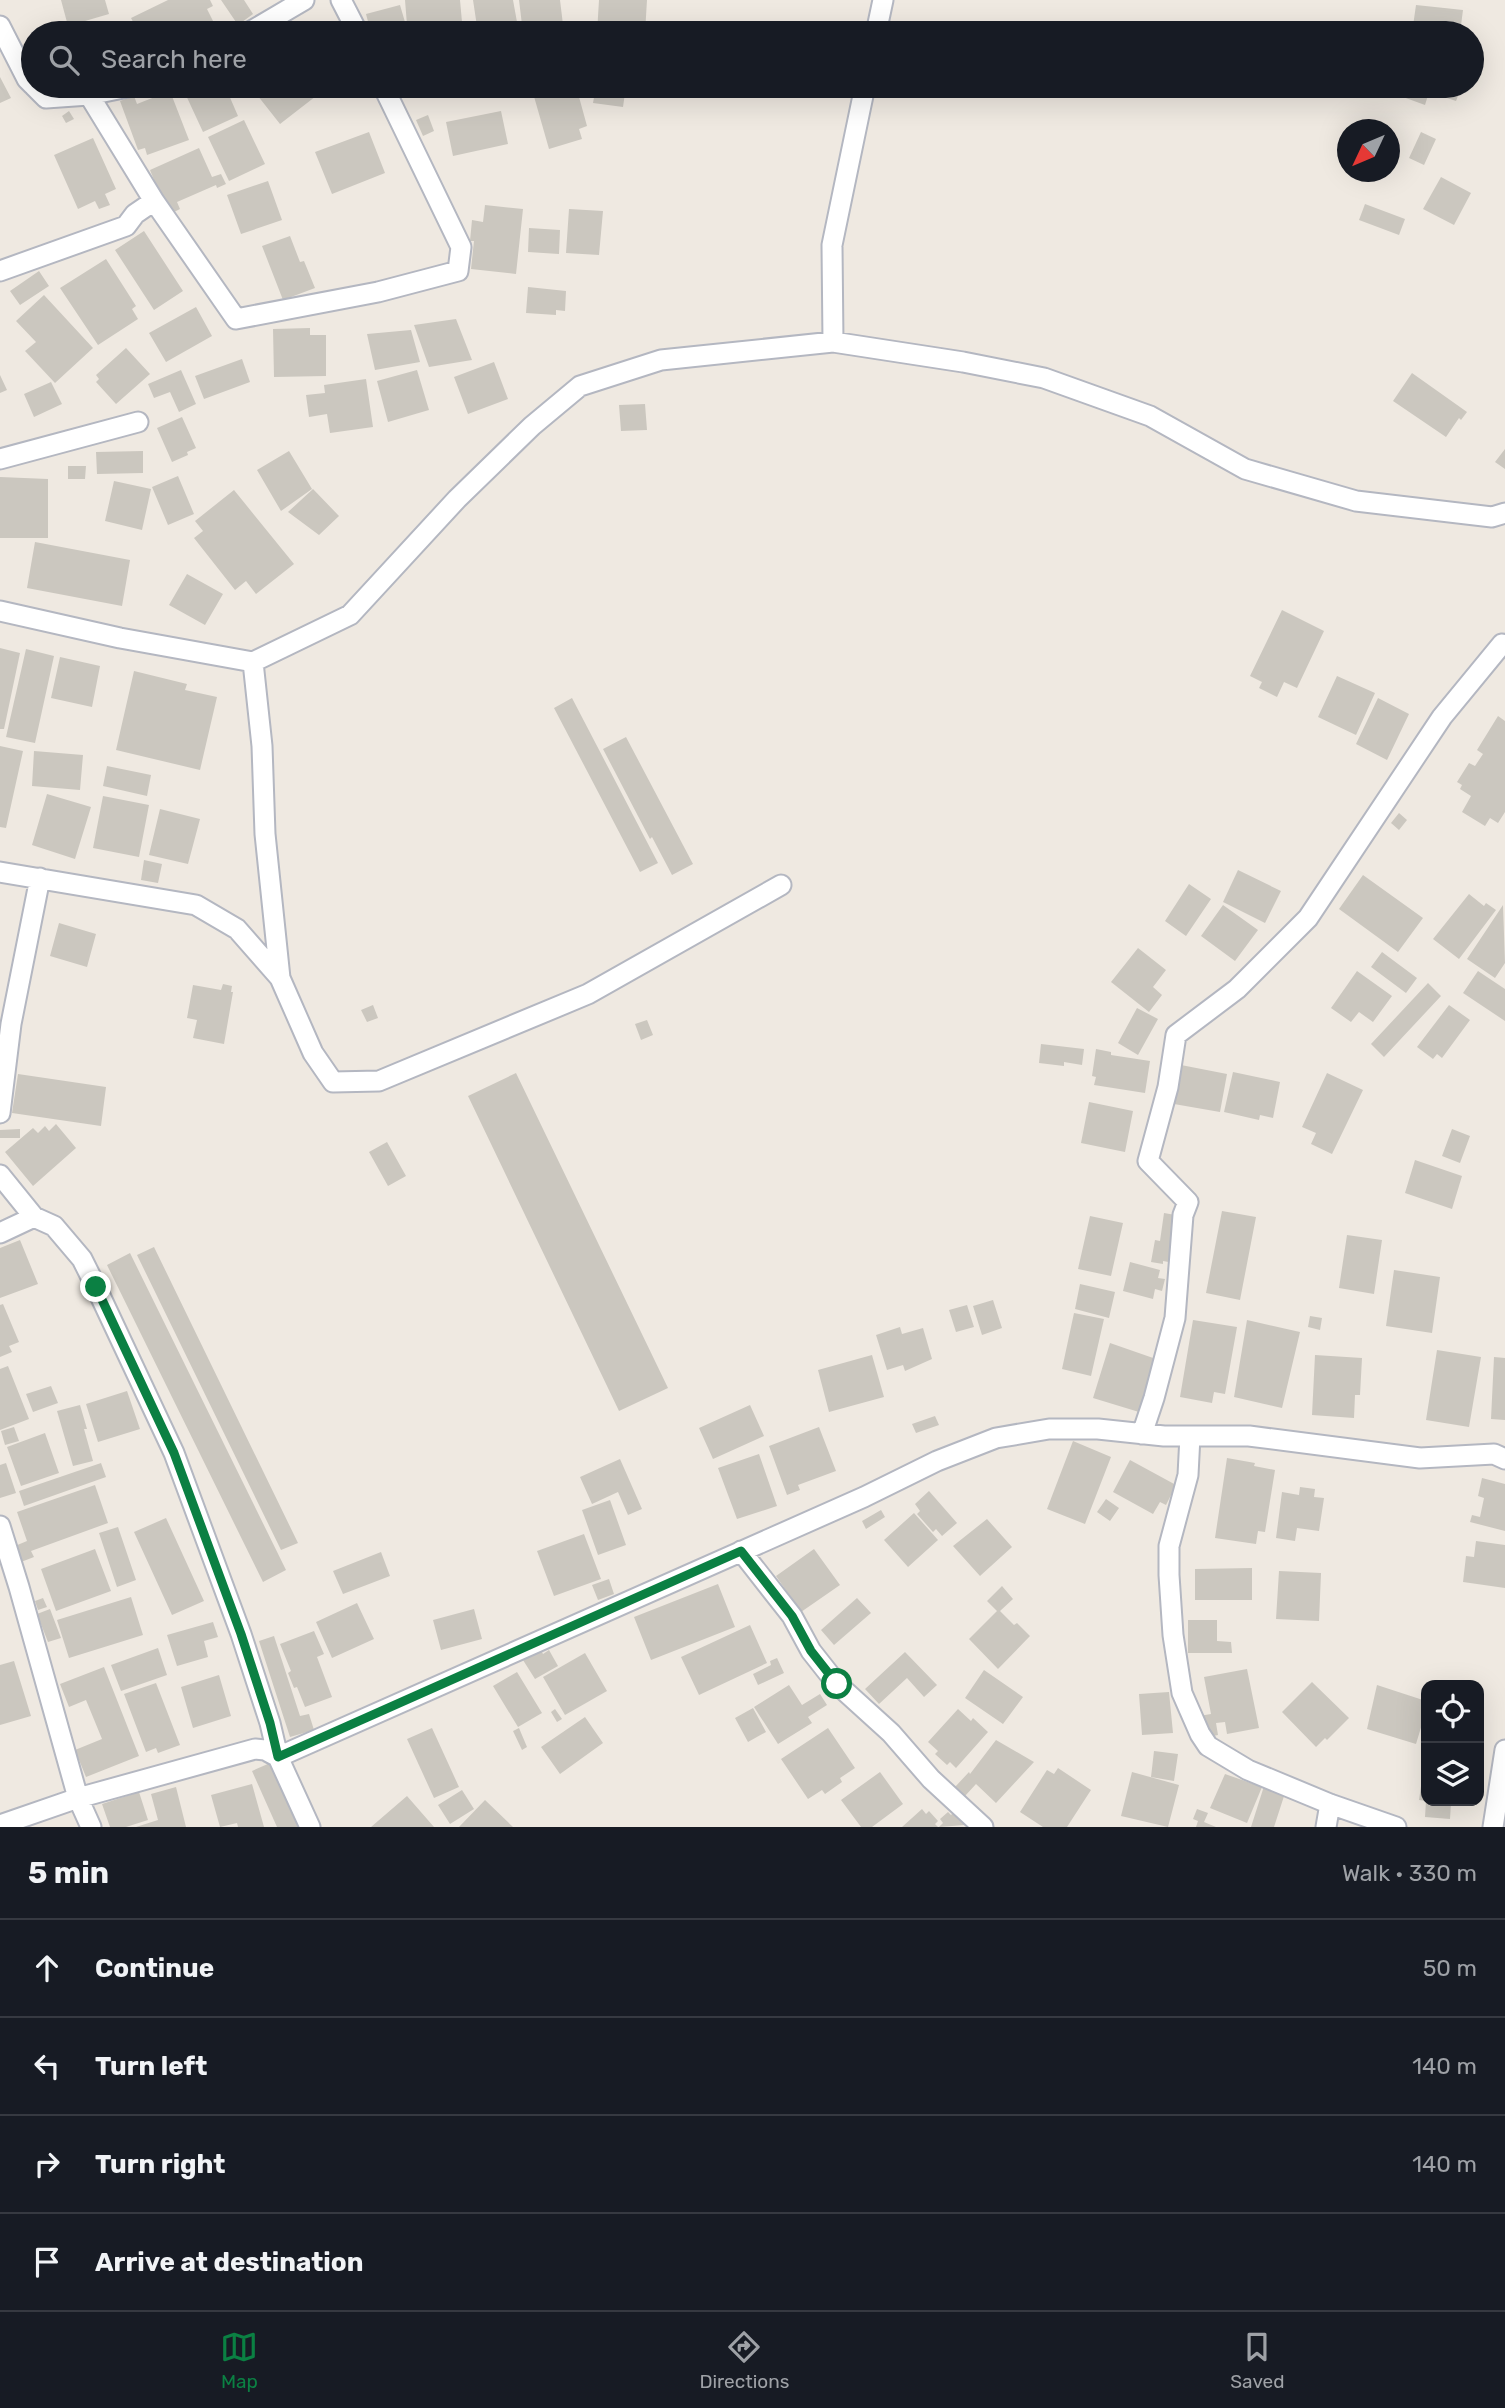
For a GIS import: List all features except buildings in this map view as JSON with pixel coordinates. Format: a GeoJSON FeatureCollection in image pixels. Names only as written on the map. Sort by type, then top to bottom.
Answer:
{"type":"FeatureCollection","features":[{"type":"Feature","properties":{"kind":"street"},"geometry":{"type":"LineString","coordinates":[[268,21],[304,0]]}},
{"type":"Feature","properties":{"kind":"street"},"geometry":{"type":"LineString","coordinates":[[341,0],[352,21]]}},
{"type":"Feature","properties":{"kind":"street"},"geometry":{"type":"LineString","coordinates":[[879,21],[883,0]]}},
{"type":"Feature","properties":{"kind":"street"},"geometry":{"type":"LineString","coordinates":[[0,26],[21,67]]}},
{"type":"Feature","properties":{"kind":"street"},"geometry":{"type":"LineString","coordinates":[[91,98],[154,201],[236,319],[378,292],[458,271],[461,247],[389,98]]}},
{"type":"Feature","properties":{"kind":"street"},"geometry":{"type":"LineString","coordinates":[[833,342],[832,245],[863,98]]}},
{"type":"Feature","properties":{"kind":"street"},"geometry":{"type":"LineString","coordinates":[[0,271],[126,226],[135,214],[154,201]]}},
{"type":"Feature","properties":{"kind":"street"},"geometry":{"type":"LineString","coordinates":[[0,611],[120,638],[253,662],[350,615],[457,499],[532,426],[580,386],[661,360],[833,342],[963,362],[1044,378],[1150,416],[1245,469],[1356,501],[1492,517],[1505,513]]}},
{"type":"Feature","properties":{"kind":"street"},"geometry":{"type":"LineString","coordinates":[[0,459],[138,422]]}},
{"type":"Feature","properties":{"kind":"street"},"geometry":{"type":"LineString","coordinates":[[1142,1434],[1175,1318],[1183,1215],[1188,1202],[1148,1161],[1168,1087],[1176,1035],[1237,989],[1308,918],[1442,717],[1504,643]]}},
{"type":"Feature","properties":{"kind":"street"},"geometry":{"type":"LineString","coordinates":[[253,662],[262,746],[265,834],[280,978]]}},
{"type":"Feature","properties":{"kind":"street"},"geometry":{"type":"LineString","coordinates":[[0,872],[196,905],[237,929],[280,978],[313,1053],[333,1082],[379,1081],[588,994],[781,885]]}},
{"type":"Feature","properties":{"kind":"street"},"geometry":{"type":"LineString","coordinates":[[0,1113],[11,1024],[40,878]]}},
{"type":"Feature","properties":{"kind":"street"},"geometry":{"type":"LineString","coordinates":[[0,1175],[34,1217],[54,1226],[82,1259],[174,1453],[241,1634],[270,1723],[278,1757],[310,1827]]}},
{"type":"Feature","properties":{"kind":"street"},"geometry":{"type":"LineString","coordinates":[[0,1233],[34,1217]]}},
{"type":"Feature","properties":{"kind":"street"},"geometry":{"type":"LineString","coordinates":[[278,1757],[864,1497],[937,1461],[996,1438],[1049,1429],[1098,1429],[1142,1434],[1249,1436],[1420,1458],[1494,1454],[1505,1459]]}},
{"type":"Feature","properties":{"kind":"street"},"geometry":{"type":"LineString","coordinates":[[1190,1436],[1188,1475],[1169,1546],[1169,1575],[1182,1693],[1200,1734],[1208,1746],[1248,1770],[1330,1804],[1396,1827]]}},
{"type":"Feature","properties":{"kind":"street"},"geometry":{"type":"LineString","coordinates":[[0,1526],[78,1798],[91,1827]]}},
{"type":"Feature","properties":{"kind":"street"},"geometry":{"type":"LineString","coordinates":[[741,1551],[792,1616],[811,1651],[837,1684],[891,1733],[931,1779],[983,1827]]}},
{"type":"Feature","properties":{"kind":"street"},"geometry":{"type":"LineString","coordinates":[[255,1749],[270,1723]]}},
{"type":"Feature","properties":{"kind":"street"},"geometry":{"type":"LineString","coordinates":[[0,1825],[78,1798],[255,1749],[265,1750],[278,1757]]}},
{"type":"Feature","properties":{"kind":"street"},"geometry":{"type":"LineString","coordinates":[[1493,1827],[1505,1750]]}},
{"type":"Feature","properties":{"kind":"street"},"geometry":{"type":"LineString","coordinates":[[1326,1827],[1330,1804]]}},
{"type":"Feature","properties":{"kind":"route"},"geometry":{"type":"LineString","coordinates":[[96,1287],[174,1453],[241,1634],[270,1723],[278,1757],[741,1551],[792,1616],[811,1651],[837,1684]]}}]}
